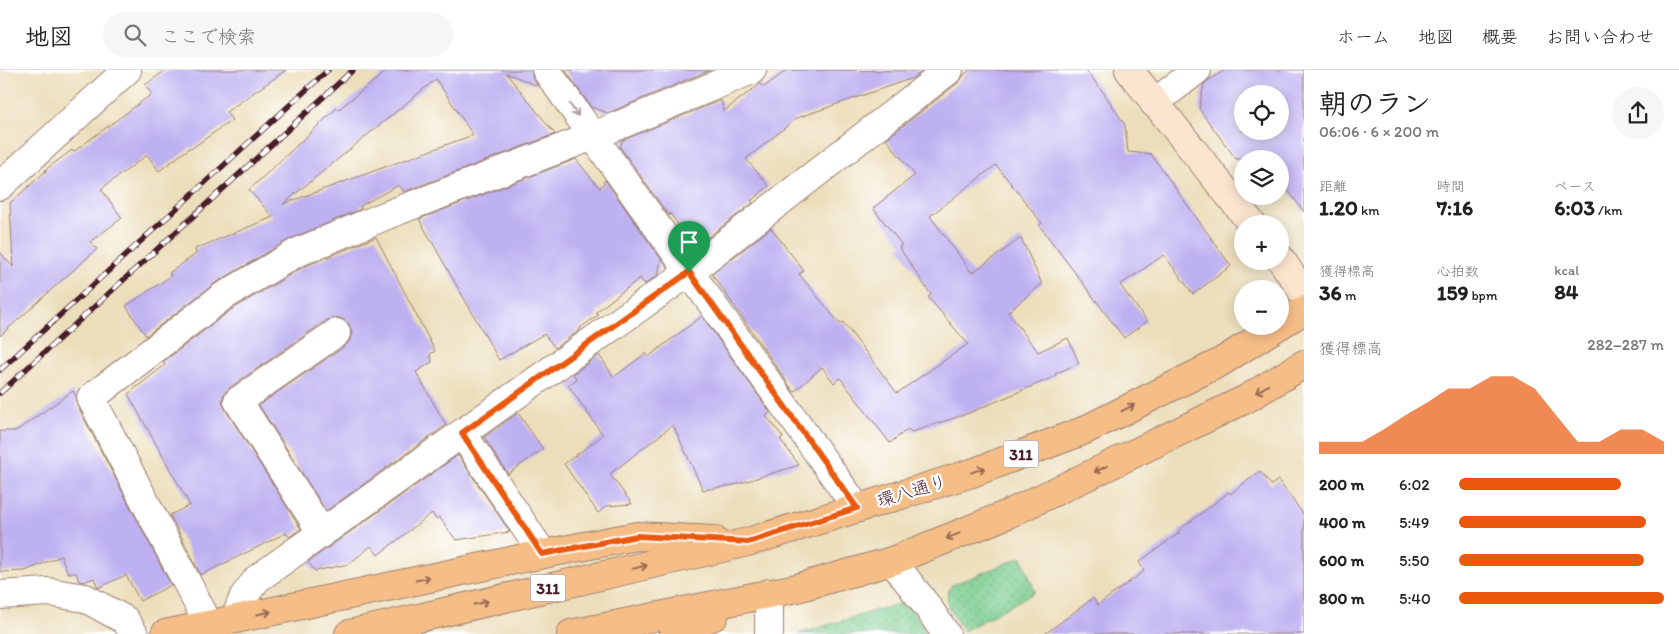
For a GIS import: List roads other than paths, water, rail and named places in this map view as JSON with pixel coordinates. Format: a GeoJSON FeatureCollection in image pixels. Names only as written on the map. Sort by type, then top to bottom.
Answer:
{"type":"FeatureCollection","features":[{"type":"Feature","properties":{"kind":"main road","name":"環八通り"},"geometry":{"type":"LineString","coordinates":[[1289,320],[1304,310]]}},
{"type":"Feature","properties":{"kind":"main road","name":"環八通り"},"geometry":{"type":"LineString","coordinates":[[348,634],[748,542],[972,473],[1083,431],[1221,362],[1264,335]]}},
{"type":"Feature","properties":{"kind":"main road"},"geometry":{"type":"LineString","coordinates":[[571,634],[798,588],[892,561],[1008,514],[1246,399],[1304,364]]}},
{"type":"Feature","properties":{"kind":"main road"},"geometry":{"type":"LineString","coordinates":[[165,634],[542,554],[637,536],[748,542]]}},
{"type":"Feature","properties":{"kind":"main road"},"geometry":{"type":"LineString","coordinates":[[673,634],[769,593]]}},
{"type":"Feature","properties":{"kind":"street"},"geometry":{"type":"LineString","coordinates":[[0,186],[128,70]]}},
{"type":"Feature","properties":{"kind":"street"},"geometry":{"type":"LineString","coordinates":[[546,70],[857,508]]}},
{"type":"Feature","properties":{"kind":"street"},"geometry":{"type":"LineString","coordinates":[[209,625],[91,398],[222,297],[296,253],[387,215],[593,136],[752,70]]}},
{"type":"Feature","properties":{"kind":"street"},"geometry":{"type":"LineString","coordinates":[[235,619],[244,596],[257,579],[689,272],[949,70]]}},
{"type":"Feature","properties":{"kind":"street"},"geometry":{"type":"LineString","coordinates":[[1129,70],[1245,215]]}},
{"type":"Feature","properties":{"kind":"street"},"geometry":{"type":"LineString","coordinates":[[1154,103],[1197,70]]}},
{"type":"Feature","properties":{"kind":"street"},"geometry":{"type":"LineString","coordinates":[[1288,270],[1304,294]]}},
{"type":"Feature","properties":{"kind":"street"},"geometry":{"type":"LineString","coordinates":[[322,533],[238,401],[336,333]]}},
{"type":"Feature","properties":{"kind":"street"},"geometry":{"type":"LineString","coordinates":[[462,433],[542,554]]}},
{"type":"Feature","properties":{"kind":"street"},"geometry":{"type":"LineString","coordinates":[[892,561],[946,634]]}},
{"type":"Feature","properties":{"kind":"street"},"geometry":{"type":"LineString","coordinates":[[0,594],[48,592],[85,598],[125,620],[134,634]]}},
{"type":"Feature","properties":{"kind":"street"},"geometry":{"type":"LineString","coordinates":[[768,634],[769,593]]}},
{"type":"Feature","properties":{"kind":"railway"},"geometry":{"type":"LineString","coordinates":[[0,370],[328,70]]}},
{"type":"Feature","properties":{"kind":"railway"},"geometry":{"type":"LineString","coordinates":[[0,393],[353,70]]}}]}
